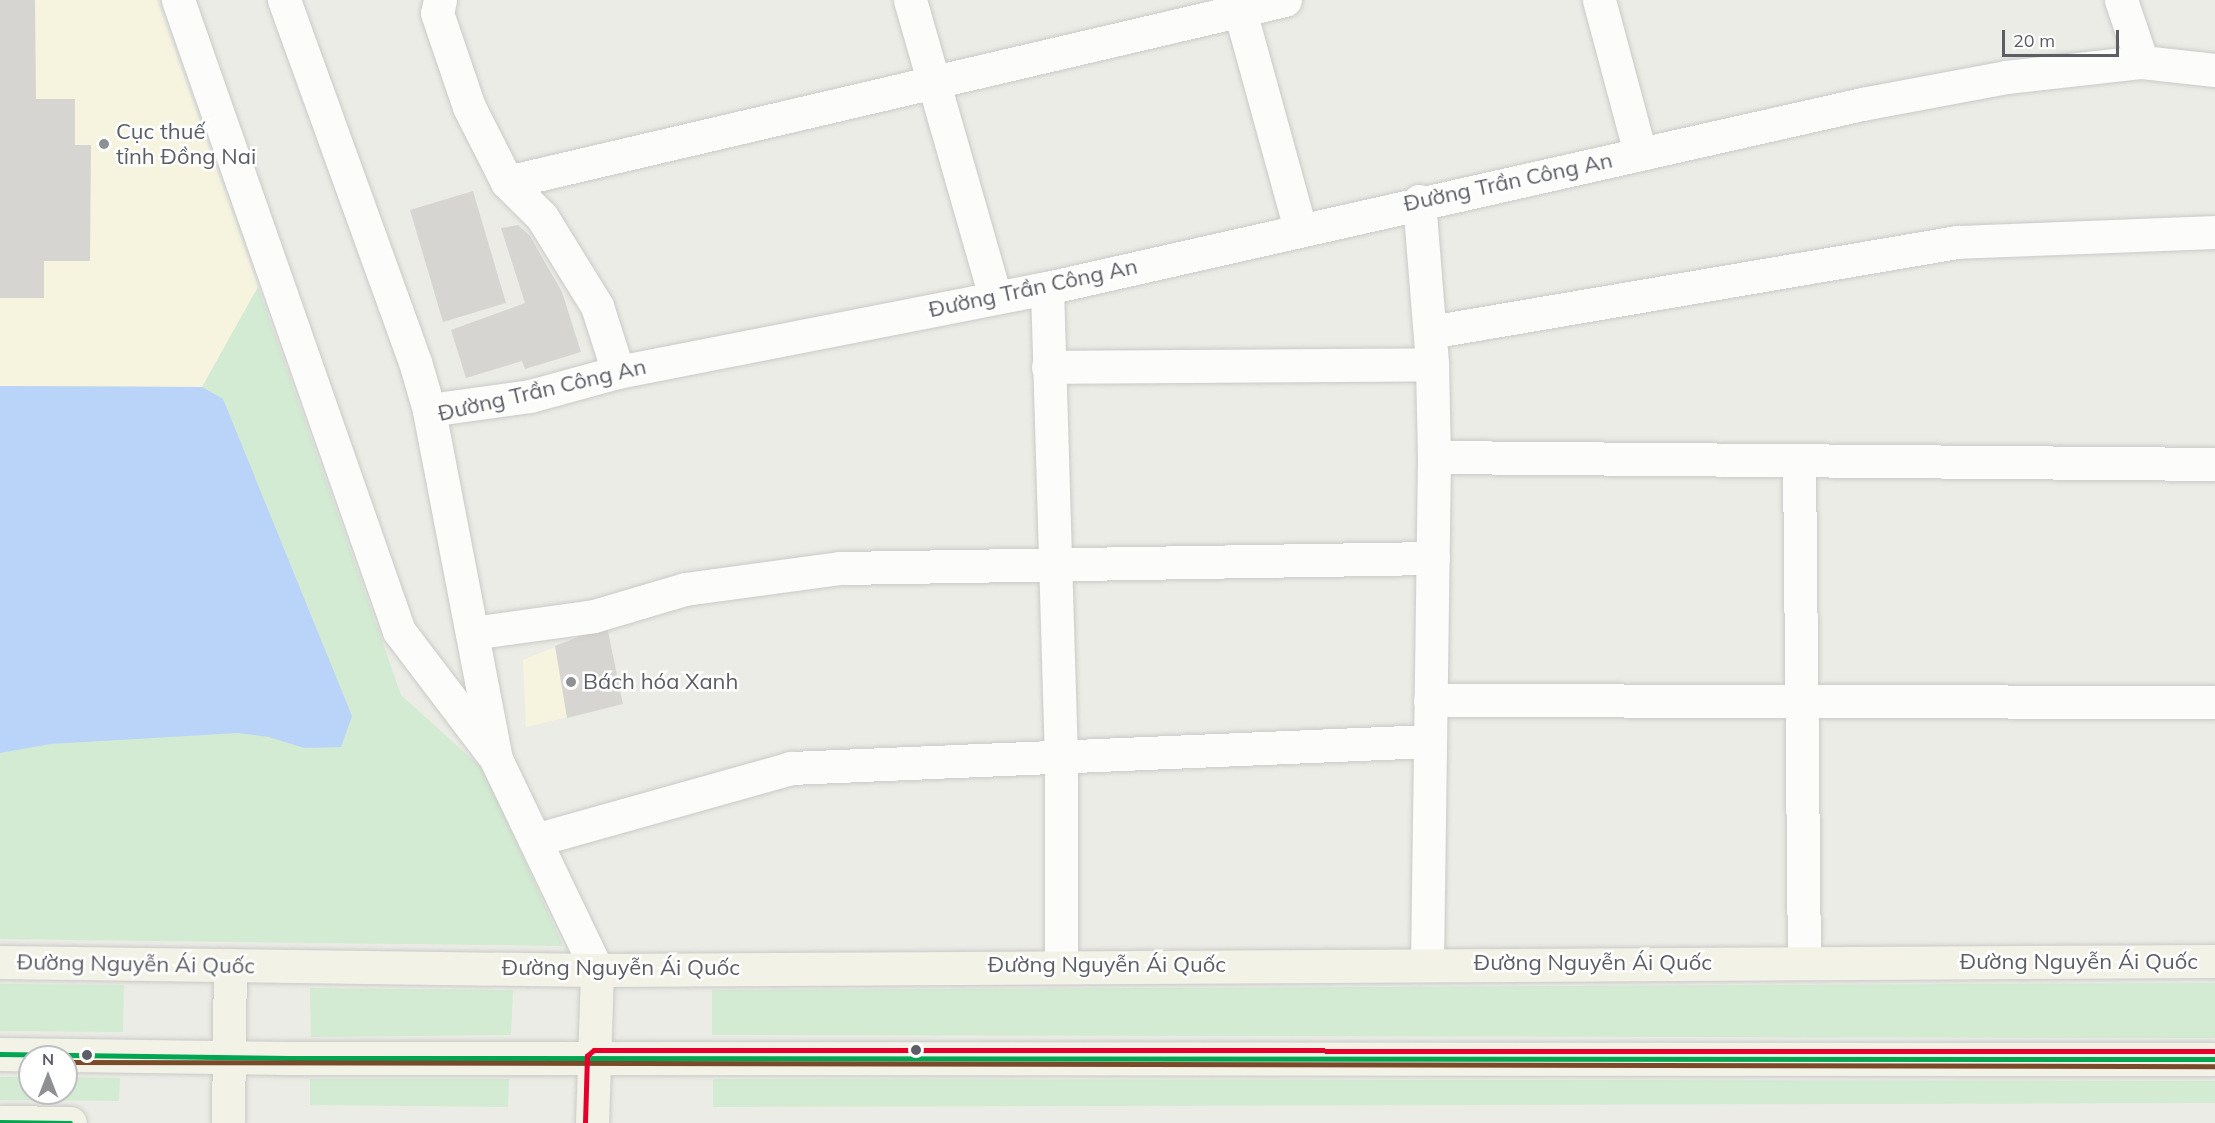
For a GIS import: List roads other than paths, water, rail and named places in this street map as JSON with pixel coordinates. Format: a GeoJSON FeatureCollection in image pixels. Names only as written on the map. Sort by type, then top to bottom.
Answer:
{"type":"FeatureCollection","features":[{"type":"Feature","properties":{"kind":"main road","name":"Đường Nguyễn Ái Quốc"},"geometry":{"type":"LineString","coordinates":[[0,962],[597,970],[1060,964],[2215,961]]}},
{"type":"Feature","properties":{"kind":"main road"},"geometry":{"type":"LineString","coordinates":[[228,1123],[230,964]]}},
{"type":"Feature","properties":{"kind":"main road"},"geometry":{"type":"LineString","coordinates":[[592,1123],[597,970]]}},
{"type":"Feature","properties":{"kind":"main road"},"geometry":{"type":"LineString","coordinates":[[0,1054],[2215,1059]]}},
{"type":"Feature","properties":{"kind":"main road"},"geometry":{"type":"LineString","coordinates":[[0,1122],[70,1123]]}},
{"type":"Feature","properties":{"kind":"street"},"geometry":{"type":"LineString","coordinates":[[178,0],[399,631],[496,759]]}},
{"type":"Feature","properties":{"kind":"street"},"geometry":{"type":"LineString","coordinates":[[284,0],[416,362],[429,411]]}},
{"type":"Feature","properties":{"kind":"street"},"geometry":{"type":"LineString","coordinates":[[440,0],[437,13],[469,107],[507,182],[542,217],[597,306],[618,372]]}},
{"type":"Feature","properties":{"kind":"street"},"geometry":{"type":"LineString","coordinates":[[910,0],[995,297]]}},
{"type":"Feature","properties":{"kind":"street"},"geometry":{"type":"LineString","coordinates":[[507,182],[933,81],[1239,5],[1285,0]]}},
{"type":"Feature","properties":{"kind":"street"},"geometry":{"type":"LineString","coordinates":[[1599,0],[1640,153]]}},
{"type":"Feature","properties":{"kind":"street"},"geometry":{"type":"LineString","coordinates":[[2121,0],[2142,62]]}},
{"type":"Feature","properties":{"kind":"street"},"geometry":{"type":"LineString","coordinates":[[1239,5],[1300,229]]}},
{"type":"Feature","properties":{"kind":"street","name":"Đường Trần Công An"},"geometry":{"type":"LineString","coordinates":[[597,970],[496,759],[429,411],[530,396],[618,372],[1047,288],[1419,201],[1862,104],[2006,77],[2142,62],[2215,70]]}},
{"type":"Feature","properties":{"kind":"street"},"geometry":{"type":"LineString","coordinates":[[1419,201],[1431,348],[1434,457],[1427,963]]}},
{"type":"Feature","properties":{"kind":"street"},"geometry":{"type":"LineString","coordinates":[[1048,367],[1431,348],[1957,242],[2215,232]]}},
{"type":"Feature","properties":{"kind":"street"},"geometry":{"type":"LineString","coordinates":[[1047,288],[1060,756],[1060,964]]}},
{"type":"Feature","properties":{"kind":"street"},"geometry":{"type":"LineString","coordinates":[[1434,457],[2215,464]]}},
{"type":"Feature","properties":{"kind":"street"},"geometry":{"type":"LineString","coordinates":[[1800,460],[1804,701],[1804,963]]}},
{"type":"Feature","properties":{"kind":"street"},"geometry":{"type":"LineString","coordinates":[[472,633],[594,616],[685,589],[841,568],[1433,558]]}},
{"type":"Feature","properties":{"kind":"street"},"geometry":{"type":"LineString","coordinates":[[1430,700],[2215,702]]}},
{"type":"Feature","properties":{"kind":"street"},"geometry":{"type":"LineString","coordinates":[[535,840],[791,768],[1429,741]]}},
{"type":"Feature","properties":{"kind":"water"},"geometry":{"type":"Polygon","coordinates":[[[0,386],[202,387],[223,399],[352,716],[341,747],[304,748],[269,737],[238,733],[50,744],[0,753],[0,386]]]}},
{"type":"Feature","properties":{"kind":"place","name":"Cục thuế tỉnh Đồng Nai"},"geometry":{"type":"Point","coordinates":[104,144]}},
{"type":"Feature","properties":{"kind":"place","name":"Bách hóa Xanh"},"geometry":{"type":"Point","coordinates":[571,682]}}]}
